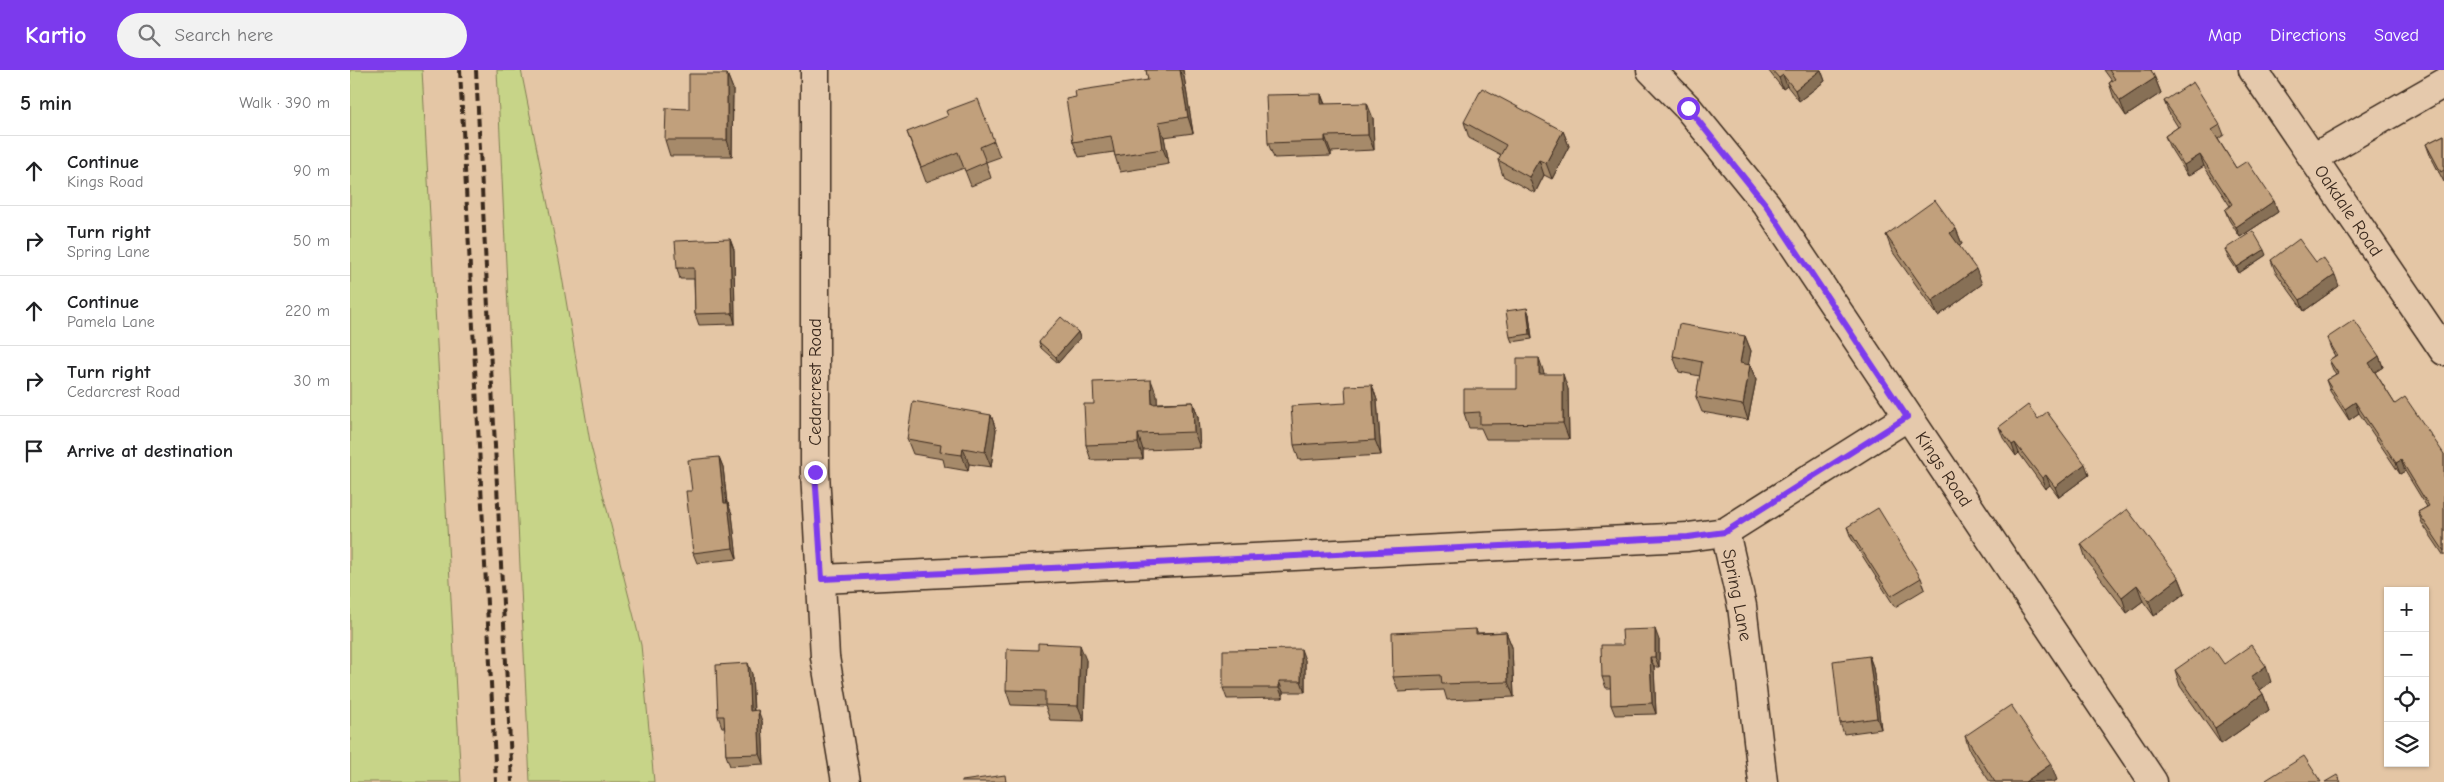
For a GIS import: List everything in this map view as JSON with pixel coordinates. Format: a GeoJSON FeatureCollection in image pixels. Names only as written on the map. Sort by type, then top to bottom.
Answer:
{"type":"FeatureCollection","features":[{"type":"Feature","properties":{"kind":"street","name":"Cedarcrest Road"},"geometry":{"type":"LineString","coordinates":[[815,70],[815,472],[825,657],[846,782]]}},
{"type":"Feature","properties":{"kind":"street","name":"Kings Road"},"geometry":{"type":"LineString","coordinates":[[1651,70],[1688,108],[1766,205],[2153,782]]}},
{"type":"Feature","properties":{"kind":"street","name":"Oakdale Road"},"geometry":{"type":"LineString","coordinates":[[2252,70],[2444,351]]}},
{"type":"Feature","properties":{"kind":"street"},"geometry":{"type":"LineString","coordinates":[[2313,158],[2444,84]]}},
{"type":"Feature","properties":{"kind":"street","name":"Spring Lane"},"geometry":{"type":"LineString","coordinates":[[1763,782],[1742,606],[1725,532],[1907,417]]}},
{"type":"Feature","properties":{"kind":"street"},"geometry":{"type":"LineString","coordinates":[[822,579],[1688,537],[1725,532]]}},
{"type":"Feature","properties":{"kind":"green space"},"geometry":{"type":"Polygon","coordinates":[[[350,70],[422,70],[461,782],[350,782],[350,70]]]}},
{"type":"Feature","properties":{"kind":"green space"},"geometry":{"type":"Polygon","coordinates":[[[497,70],[521,70],[560,265],[590,442],[641,645],[654,782],[530,782],[497,70]]]}},
{"type":"Feature","properties":{"kind":"building"},"geometry":{"type":"Polygon","coordinates":[[[1146,70],[1180,70],[1188,117],[1159,122],[1163,149],[1115,156],[1111,136],[1073,142],[1066,99],[1076,97],[1075,91],[1148,80],[1146,70]]]}},
{"type":"Feature","properties":{"kind":"building"},"geometry":{"type":"Polygon","coordinates":[[[1772,70],[1821,70],[1795,90],[1783,75],[1779,78],[1772,70]]]}},
{"type":"Feature","properties":{"kind":"building"},"geometry":{"type":"Polygon","coordinates":[[[2109,70],[2151,70],[2155,78],[2120,101],[2109,83],[2115,79],[2109,70]]]}},
{"type":"Feature","properties":{"kind":"building"},"geometry":{"type":"Polygon","coordinates":[[[689,74],[727,74],[727,140],[665,140],[666,108],[689,109],[689,74]]]}},
{"type":"Feature","properties":{"kind":"building"},"geometry":{"type":"Polygon","coordinates":[[[2193,82],[2220,125],[2212,130],[2236,168],[2247,161],[2274,201],[2236,227],[2225,210],[2232,204],[2200,155],[2184,165],[2165,136],[2181,125],[2164,101],[2193,82]]]}},
{"type":"Feature","properties":{"kind":"building"},"geometry":{"type":"Polygon","coordinates":[[[1482,88],[1563,131],[1546,163],[1539,160],[1529,177],[1498,160],[1506,145],[1464,122],[1482,88]]]}},
{"type":"Feature","properties":{"kind":"building"},"geometry":{"type":"Polygon","coordinates":[[[1321,94],[1321,104],[1367,103],[1368,135],[1325,136],[1325,141],[1268,143],[1266,95],[1321,94]]]}},
{"type":"Feature","properties":{"kind":"building"},"geometry":{"type":"Polygon","coordinates":[[[978,99],[994,141],[980,147],[986,162],[965,171],[958,152],[921,167],[907,132],[948,116],[946,111],[978,99]]]}},
{"type":"Feature","properties":{"kind":"building"},"geometry":{"type":"Polygon","coordinates":[[[2444,135],[2444,170],[2441,172],[2426,144],[2444,135]]]}},
{"type":"Feature","properties":{"kind":"building"},"geometry":{"type":"Polygon","coordinates":[[[1935,200],[1956,229],[1950,233],[1976,269],[1932,301],[1886,235],[1935,200]]]}},
{"type":"Feature","properties":{"kind":"building"},"geometry":{"type":"Polygon","coordinates":[[[2253,231],[2264,250],[2237,267],[2225,249],[2253,231]]]}},
{"type":"Feature","properties":{"kind":"building"},"geometry":{"type":"Polygon","coordinates":[[[730,239],[732,313],[695,314],[694,268],[677,268],[675,241],[730,239]]]}},
{"type":"Feature","properties":{"kind":"building"},"geometry":{"type":"Polygon","coordinates":[[[2299,239],[2316,262],[2323,258],[2335,275],[2300,300],[2271,260],[2299,239]]]}},
{"type":"Feature","properties":{"kind":"building"},"geometry":{"type":"Polygon","coordinates":[[[1527,308],[1530,334],[1510,337],[1506,311],[1527,308]]]}},
{"type":"Feature","properties":{"kind":"building"},"geometry":{"type":"Polygon","coordinates":[[[1061,317],[1078,332],[1056,357],[1039,342],[1061,317]]]}},
{"type":"Feature","properties":{"kind":"building"},"geometry":{"type":"Polygon","coordinates":[[[2354,320],[2379,356],[2369,363],[2395,404],[2405,397],[2444,454],[2444,551],[2418,512],[2429,506],[2401,460],[2396,463],[2355,402],[2345,409],[2326,380],[2338,373],[2329,360],[2337,355],[2327,338],[2354,320]]]}},
{"type":"Feature","properties":{"kind":"building"},"geometry":{"type":"Polygon","coordinates":[[[1679,324],[1745,336],[1740,363],[1750,365],[1743,405],[1696,397],[1702,362],[1673,356],[1679,324]]]}},
{"type":"Feature","properties":{"kind":"building"},"geometry":{"type":"Polygon","coordinates":[[[1517,358],[1539,358],[1539,374],[1563,374],[1563,423],[1480,424],[1480,412],[1464,413],[1464,389],[1517,389],[1517,358]]]}},
{"type":"Feature","properties":{"kind":"building"},"geometry":{"type":"Polygon","coordinates":[[[1151,380],[1152,404],[1193,402],[1194,432],[1138,434],[1138,443],[1086,445],[1084,404],[1094,404],[1093,382],[1151,380]]]}},
{"type":"Feature","properties":{"kind":"building"},"geometry":{"type":"Polygon","coordinates":[[[1372,385],[1375,440],[1294,445],[1291,406],[1346,403],[1345,386],[1372,385]]]}},
{"type":"Feature","properties":{"kind":"building"},"geometry":{"type":"Polygon","coordinates":[[[913,401],[991,415],[985,452],[963,448],[962,455],[940,452],[941,445],[907,439],[913,401]]]}},
{"type":"Feature","properties":{"kind":"building"},"geometry":{"type":"Polygon","coordinates":[[[2028,405],[2038,419],[2047,412],[2085,464],[2055,487],[2046,475],[2042,478],[2015,443],[2012,445],[1999,427],[2028,405]]]}},
{"type":"Feature","properties":{"kind":"building"},"geometry":{"type":"Polygon","coordinates":[[[719,457],[724,503],[728,503],[733,548],[693,553],[686,491],[692,491],[688,460],[719,457]]]}},
{"type":"Feature","properties":{"kind":"building"},"geometry":{"type":"Polygon","coordinates":[[[1878,508],[1921,578],[1891,596],[1847,527],[1878,508]]]}},
{"type":"Feature","properties":{"kind":"building"},"geometry":{"type":"Polygon","coordinates":[[[2127,509],[2179,578],[2149,601],[2137,585],[2122,597],[2081,544],[2127,509]]]}},
{"type":"Feature","properties":{"kind":"building"},"geometry":{"type":"Polygon","coordinates":[[[1476,629],[1476,634],[1506,632],[1508,682],[1442,684],[1441,675],[1393,677],[1392,633],[1476,629]]]}},
{"type":"Feature","properties":{"kind":"building"},"geometry":{"type":"Polygon","coordinates":[[[1655,629],[1655,657],[1650,657],[1652,703],[1611,705],[1610,677],[1602,677],[1601,645],[1623,645],[1622,630],[1655,629]]]}},
{"type":"Feature","properties":{"kind":"building"},"geometry":{"type":"Polygon","coordinates":[[[1038,643],[1080,645],[1078,706],[1045,705],[1045,691],[1006,690],[1007,649],[1038,650],[1038,643]]]}},
{"type":"Feature","properties":{"kind":"building"},"geometry":{"type":"Polygon","coordinates":[[[2211,645],[2224,664],[2251,645],[2266,666],[2251,677],[2263,694],[2215,728],[2175,670],[2211,645]]]}},
{"type":"Feature","properties":{"kind":"building"},"geometry":{"type":"Polygon","coordinates":[[[1301,649],[1301,681],[1279,681],[1279,688],[1223,688],[1223,650],[1301,649]]]}},
{"type":"Feature","properties":{"kind":"building"},"geometry":{"type":"Polygon","coordinates":[[[1869,656],[1877,718],[1840,723],[1833,661],[1869,656]]]}},
{"type":"Feature","properties":{"kind":"building"},"geometry":{"type":"Polygon","coordinates":[[[748,663],[750,711],[758,710],[760,754],[726,755],[724,716],[718,716],[716,665],[748,663]]]}},
{"type":"Feature","properties":{"kind":"building"},"geometry":{"type":"Polygon","coordinates":[[[2011,705],[2051,764],[2025,782],[1995,782],[1965,736],[2011,705]]]}},
{"type":"Feature","properties":{"kind":"building"},"geometry":{"type":"Polygon","coordinates":[[[2304,756],[2321,782],[2267,782],[2266,780],[2304,756]]]}},
{"type":"Feature","properties":{"kind":"building"},"geometry":{"type":"Polygon","coordinates":[[[1005,775],[1006,782],[962,782],[962,781],[1005,775]]]}},
{"type":"Feature","properties":{"kind":"building"},"geometry":{"type":"Polygon","coordinates":[[[2337,775],[2341,782],[2325,782],[2337,775]]]}},
{"type":"Feature","properties":{"kind":"railway"},"geometry":{"type":"LineString","coordinates":[[460,70],[496,782]]}},
{"type":"Feature","properties":{"kind":"railway"},"geometry":{"type":"LineString","coordinates":[[476,70],[512,782]]}},
{"type":"Feature","properties":{"kind":"route"},"geometry":{"type":"LineString","coordinates":[[815,472],[822,579],[1688,537],[1725,532],[1907,417],[1766,205],[1688,108]]}}]}
